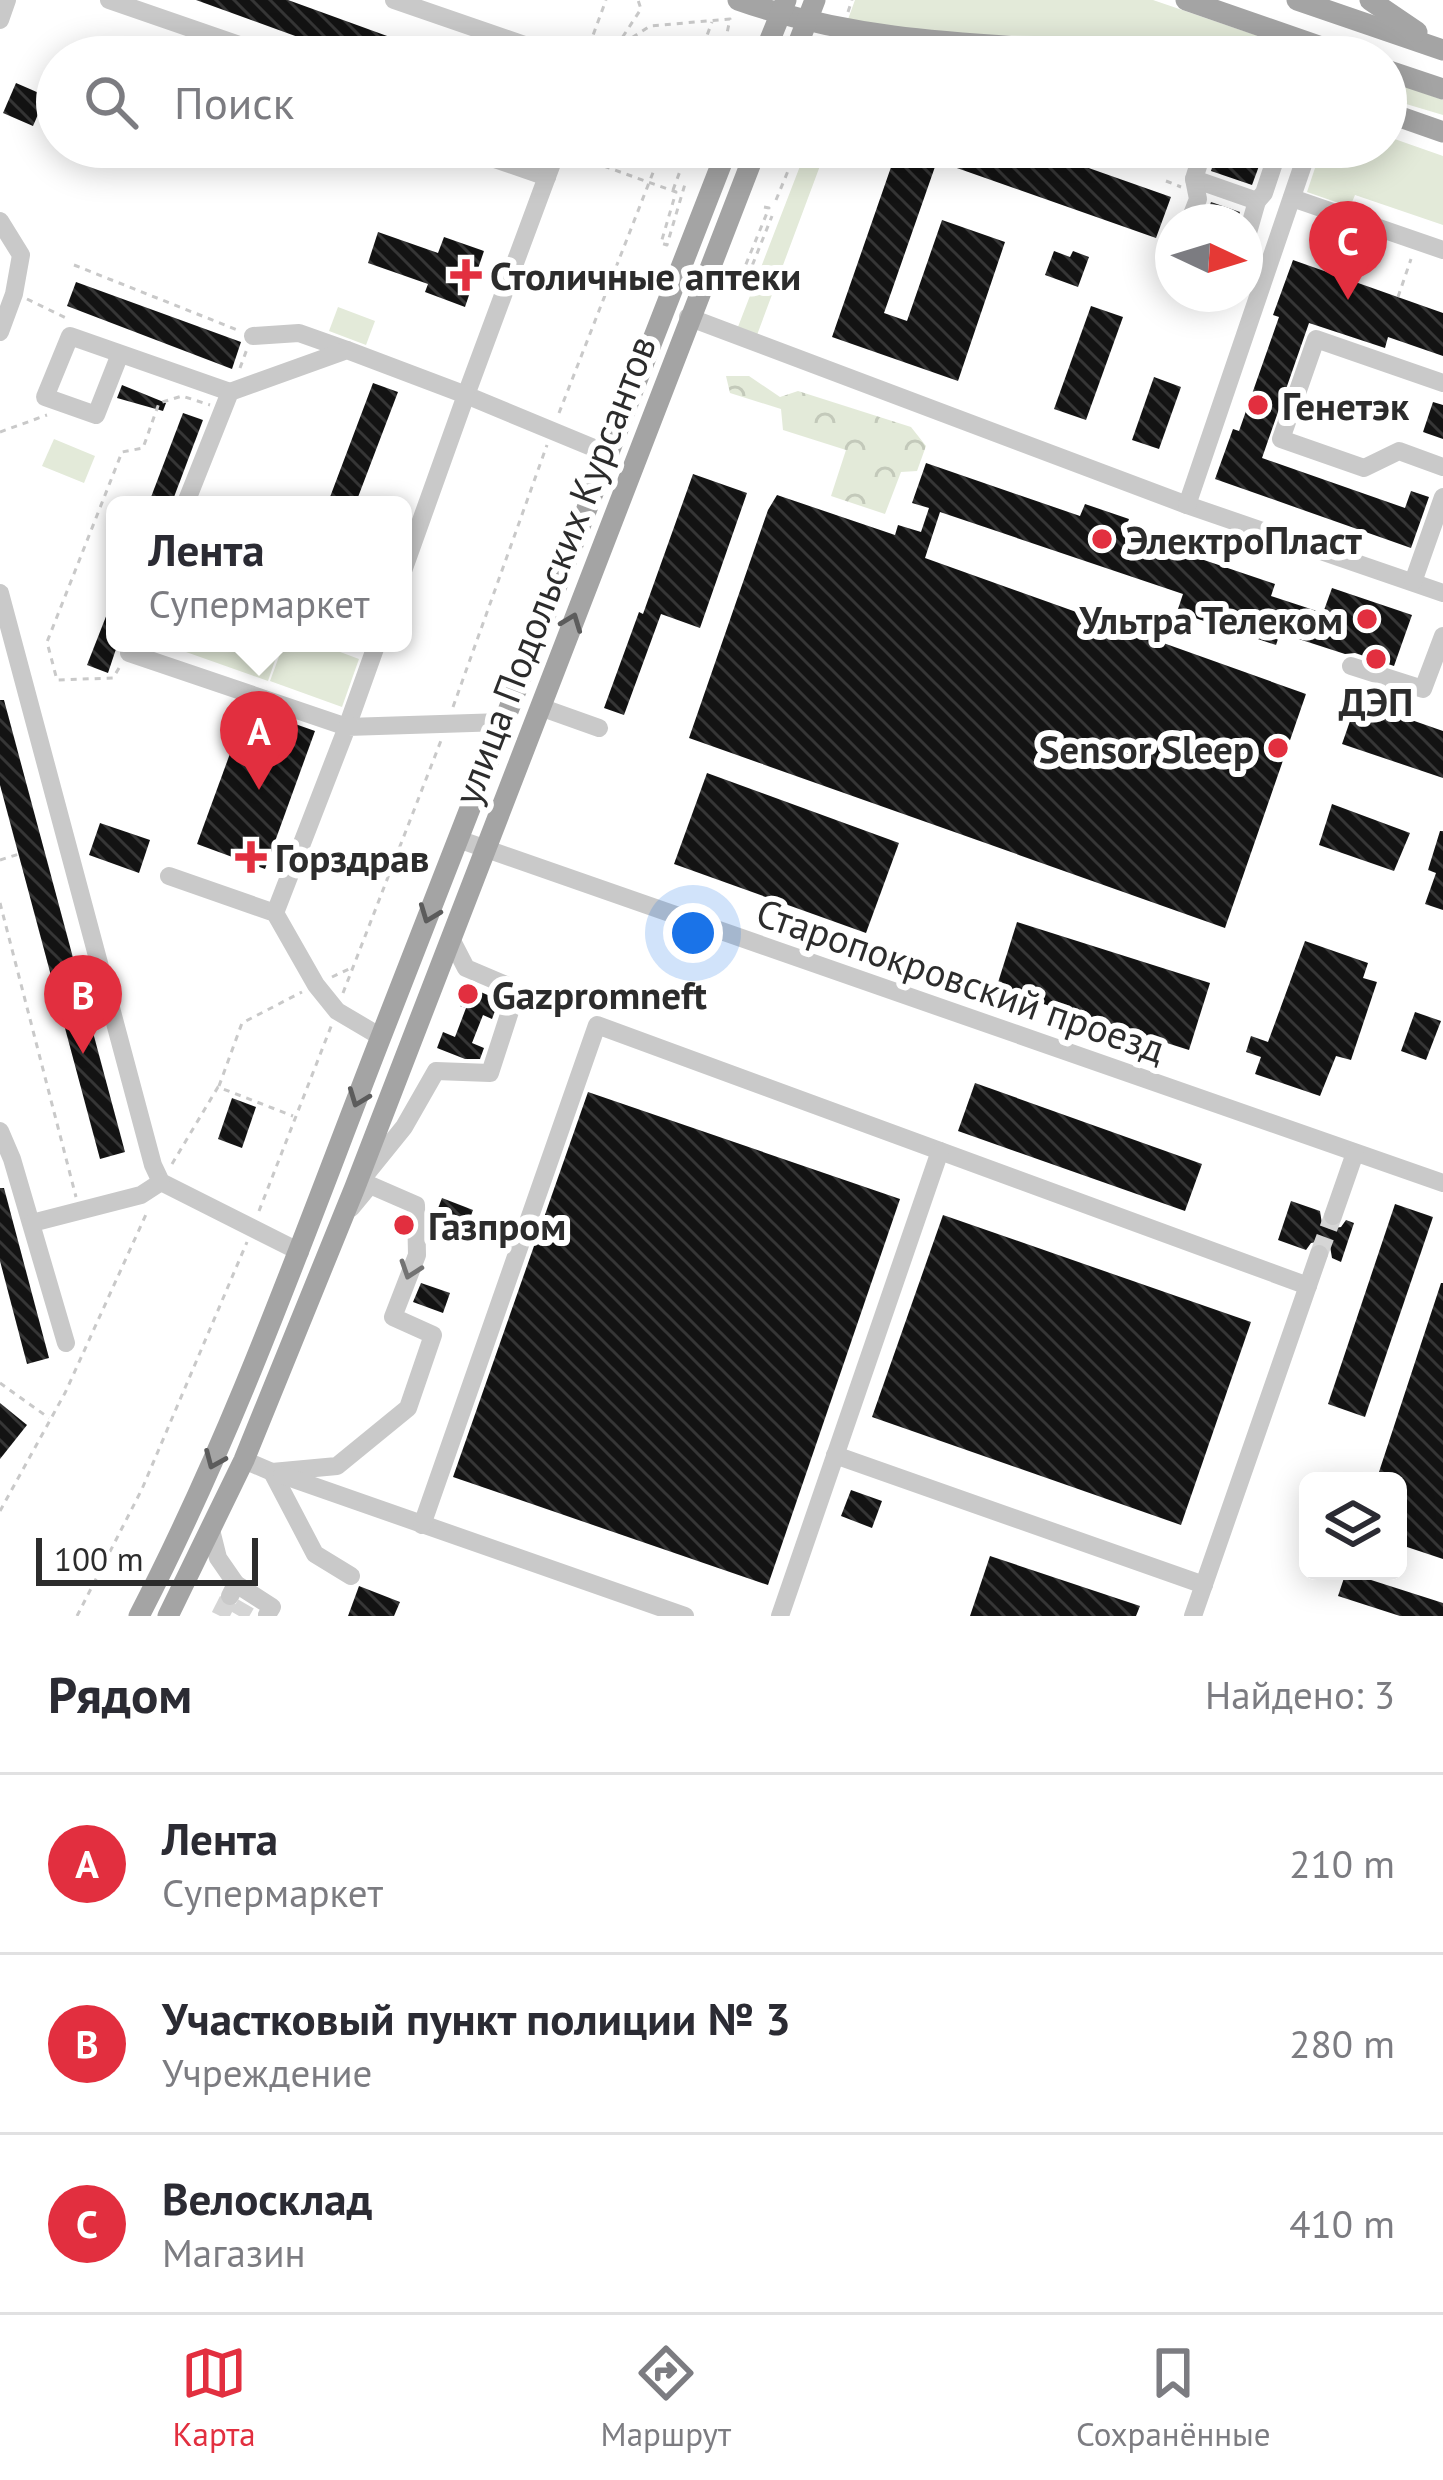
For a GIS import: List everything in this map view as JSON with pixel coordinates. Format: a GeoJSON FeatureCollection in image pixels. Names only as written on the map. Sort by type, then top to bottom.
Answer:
{"type":"FeatureCollection","features":[{"type":"Feature","properties":{"kind":"main road"},"geometry":{"type":"LineString","coordinates":[[738,0],[783,8],[807,22],[888,36]]}},
{"type":"Feature","properties":{"kind":"main road"},"geometry":{"type":"LineString","coordinates":[[801,36],[815,0]]}},
{"type":"Feature","properties":{"kind":"main road"},"geometry":{"type":"LineString","coordinates":[[1186,0],[1290,36]]}},
{"type":"Feature","properties":{"kind":"main road"},"geometry":{"type":"LineString","coordinates":[[1297,0],[1404,36]]}},
{"type":"Feature","properties":{"kind":"main road"},"geometry":{"type":"LineString","coordinates":[[1370,0],[1443,49]]}},
{"type":"Feature","properties":{"kind":"main road"},"geometry":{"type":"LineString","coordinates":[[772,36],[783,8]]}},
{"type":"Feature","properties":{"kind":"main road"},"geometry":{"type":"LineString","coordinates":[[1407,37],[1443,49]]}},
{"type":"Feature","properties":{"kind":"main road"},"geometry":{"type":"LineString","coordinates":[[1407,77],[1443,89]]}},
{"type":"Feature","properties":{"kind":"main road"},"geometry":{"type":"LineString","coordinates":[[1407,118],[1443,128]]}},
{"type":"Feature","properties":{"kind":"main road","name":"улица Подольских Курсантов"},"geometry":{"type":"LineString","coordinates":[[139,1616],[187,1524],[300,1252],[720,168]]}},
{"type":"Feature","properties":{"kind":"main road","name":"улица Подольских Курсантов"},"geometry":{"type":"LineString","coordinates":[[168,1616],[244,1460],[356,1187],[749,168]]}},
{"type":"Feature","properties":{"kind":"street"},"geometry":{"type":"LineString","coordinates":[[0,20],[8,0]]}},
{"type":"Feature","properties":{"kind":"street"},"geometry":{"type":"LineString","coordinates":[[109,0],[213,36]]}},
{"type":"Feature","properties":{"kind":"street"},"geometry":{"type":"LineString","coordinates":[[394,0],[498,36]]}},
{"type":"Feature","properties":{"kind":"street"},"geometry":{"type":"LineString","coordinates":[[521,168],[547,177]]}},
{"type":"Feature","properties":{"kind":"street"},"geometry":{"type":"LineString","coordinates":[[412,547],[550,168]]}},
{"type":"Feature","properties":{"kind":"street"},"geometry":{"type":"LineString","coordinates":[[1186,182],[1193,168]]}},
{"type":"Feature","properties":{"kind":"street"},"geometry":{"type":"LineString","coordinates":[[1186,182],[1256,204],[1272,168]]}},
{"type":"Feature","properties":{"kind":"street"},"geometry":{"type":"LineString","coordinates":[[1187,505],[1302,168]]}},
{"type":"Feature","properties":{"kind":"street"},"geometry":{"type":"LineString","coordinates":[[1186,182],[1196,204]]}},
{"type":"Feature","properties":{"kind":"street"},"geometry":{"type":"LineString","coordinates":[[1292,197],[1443,250]]}},
{"type":"Feature","properties":{"kind":"street"},"geometry":{"type":"LineString","coordinates":[[1263,207],[1285,218]]}},
{"type":"Feature","properties":{"kind":"street"},"geometry":{"type":"LineString","coordinates":[[0,221],[21,255],[0,332]]}},
{"type":"Feature","properties":{"kind":"street"},"geometry":{"type":"LineString","coordinates":[[688,317],[1187,505],[1443,592]]}},
{"type":"Feature","properties":{"kind":"street"},"geometry":{"type":"LineString","coordinates":[[253,337],[299,333],[606,453]]}},
{"type":"Feature","properties":{"kind":"street"},"geometry":{"type":"LineString","coordinates":[[121,354],[96,415],[45,397],[70,336],[121,354],[226,401]]}},
{"type":"Feature","properties":{"kind":"street"},"geometry":{"type":"LineString","coordinates":[[1443,383],[1316,339],[1281,439],[1364,468],[1399,452],[1443,467]]}},
{"type":"Feature","properties":{"kind":"street"},"geometry":{"type":"LineString","coordinates":[[189,496],[226,401],[346,350]]}},
{"type":"Feature","properties":{"kind":"street"},"geometry":{"type":"LineString","coordinates":[[646,352],[647,363],[655,370],[665,370],[672,362]]}},
{"type":"Feature","properties":{"kind":"street"},"geometry":{"type":"LineString","coordinates":[[619,422],[626,414],[637,413],[645,421],[645,432]]}},
{"type":"Feature","properties":{"kind":"street"},"geometry":{"type":"LineString","coordinates":[[1413,582],[1443,497]]}},
{"type":"Feature","properties":{"kind":"street"},"geometry":{"type":"LineString","coordinates":[[0,593],[153,1165],[161,1182],[300,1252]]}},
{"type":"Feature","properties":{"kind":"street"},"geometry":{"type":"LineString","coordinates":[[1351,666],[1423,689],[1443,636]]}},
{"type":"Feature","properties":{"kind":"street"},"geometry":{"type":"LineString","coordinates":[[141,652],[346,727],[503,722]]}},
{"type":"Feature","properties":{"kind":"street"},"geometry":{"type":"LineString","coordinates":[[274,914],[374,652]]}},
{"type":"Feature","properties":{"kind":"street"},"geometry":{"type":"LineString","coordinates":[[540,707],[599,728]]}},
{"type":"Feature","properties":{"kind":"street","name":"Старопокровский проезд"},"geometry":{"type":"LineString","coordinates":[[458,839],[1443,1184]]}},
{"type":"Feature","properties":{"kind":"street"},"geometry":{"type":"LineString","coordinates":[[169,876],[274,914],[337,1011],[381,1037]]}},
{"type":"Feature","properties":{"kind":"street"},"geometry":{"type":"LineString","coordinates":[[356,1187],[404,1126],[436,1071],[490,1073],[514,999],[506,985],[466,968],[451,939]]}},
{"type":"Feature","properties":{"kind":"street"},"geometry":{"type":"LineString","coordinates":[[422,1525],[597,1025],[1308,1286]]}},
{"type":"Feature","properties":{"kind":"street"},"geometry":{"type":"LineString","coordinates":[[0,1131],[66,1343]]}},
{"type":"Feature","properties":{"kind":"street"},"geometry":{"type":"LineString","coordinates":[[780,1616],[940,1151]]}},
{"type":"Feature","properties":{"kind":"street"},"geometry":{"type":"LineString","coordinates":[[1333,1216],[1355,1153]]}},
{"type":"Feature","properties":{"kind":"street"},"geometry":{"type":"LineString","coordinates":[[32,1223],[141,1195],[161,1182]]}},
{"type":"Feature","properties":{"kind":"street"},"geometry":{"type":"LineString","coordinates":[[272,1472],[337,1466],[408,1408],[434,1335],[393,1317],[417,1255],[416,1204],[370,1186],[343,1218]]}},
{"type":"Feature","properties":{"kind":"street"},"geometry":{"type":"LineString","coordinates":[[1193,1616],[1319,1254]]}},
{"type":"Feature","properties":{"kind":"street"},"geometry":{"type":"LineString","coordinates":[[836,1455],[1204,1585]]}},
{"type":"Feature","properties":{"kind":"street"},"geometry":{"type":"LineString","coordinates":[[244,1460],[685,1616]]}},
{"type":"Feature","properties":{"kind":"street"},"geometry":{"type":"LineString","coordinates":[[272,1472],[315,1554],[351,1576]]}},
{"type":"Feature","properties":{"kind":"street"},"geometry":{"type":"LineString","coordinates":[[211,1530],[218,1558],[250,1600]]}},
{"type":"Feature","properties":{"kind":"path"},"geometry":{"type":"LineString","coordinates":[[593,36],[606,0]]}},
{"type":"Feature","properties":{"kind":"path"},"geometry":{"type":"LineString","coordinates":[[623,36],[641,9],[638,0]]}},
{"type":"Feature","properties":{"kind":"path"},"geometry":{"type":"LineString","coordinates":[[635,36],[650,26],[730,19],[726,36]]}},
{"type":"Feature","properties":{"kind":"path"},"geometry":{"type":"LineString","coordinates":[[706,36],[712,20]]}},
{"type":"Feature","properties":{"kind":"path"},"geometry":{"type":"LineString","coordinates":[[616,168],[676,192],[661,243],[667,245],[685,184]]}},
{"type":"Feature","properties":{"kind":"path"},"geometry":{"type":"LineString","coordinates":[[76,1616],[142,1489],[252,1230],[655,168]]}},
{"type":"Feature","properties":{"kind":"path"},"geometry":{"type":"LineString","coordinates":[[673,190],[681,168]]}},
{"type":"Feature","properties":{"kind":"path"},"geometry":{"type":"LineString","coordinates":[[776,200],[788,168]]}},
{"type":"Feature","properties":{"kind":"path"},"geometry":{"type":"LineString","coordinates":[[1166,181],[1186,182]]}},
{"type":"Feature","properties":{"kind":"path"},"geometry":{"type":"LineString","coordinates":[[764,207],[769,208],[745,269],[750,272],[772,216]]}},
{"type":"Feature","properties":{"kind":"path"},"geometry":{"type":"LineString","coordinates":[[1398,297],[1418,241]]}},
{"type":"Feature","properties":{"kind":"path"},"geometry":{"type":"LineString","coordinates":[[74,265],[253,337],[226,401],[182,396],[159,403],[143,448],[122,452],[47,642],[57,680],[113,678],[128,652]]}},
{"type":"Feature","properties":{"kind":"path"},"geometry":{"type":"LineString","coordinates":[[14,294],[65,314],[70,336]]}},
{"type":"Feature","properties":{"kind":"path"},"geometry":{"type":"LineString","coordinates":[[0,432],[20,425]]}},
{"type":"Feature","properties":{"kind":"path"},"geometry":{"type":"LineString","coordinates":[[0,860],[19,854]]}},
{"type":"Feature","properties":{"kind":"path"},"geometry":{"type":"LineString","coordinates":[[0,903],[73,1175],[78,1210]]}},
{"type":"Feature","properties":{"kind":"path"},"geometry":{"type":"LineString","coordinates":[[0,1511],[51,1419],[161,1182],[218,1087],[242,1023],[352,968]]}},
{"type":"Feature","properties":{"kind":"path"},"geometry":{"type":"LineString","coordinates":[[218,1087],[295,1117]]}},
{"type":"Feature","properties":{"kind":"path"},"geometry":{"type":"LineString","coordinates":[[0,1384],[51,1419]]}},
{"type":"Feature","properties":{"kind":"green space"},"geometry":{"type":"Polygon","coordinates":[[[855,0],[1153,0],[1258,36],[966,35],[847,22],[855,0]]]}},
{"type":"Feature","properties":{"kind":"green space"},"geometry":{"type":"Polygon","coordinates":[[[1407,87],[1443,100],[1443,115],[1407,104],[1407,87]]]}},
{"type":"Feature","properties":{"kind":"green space"},"geometry":{"type":"Polygon","coordinates":[[[1407,143],[1443,156],[1443,225],[1355,195],[1350,207],[1307,192],[1315,168],[1407,168],[1407,143]]]}},
{"type":"Feature","properties":{"kind":"green space"},"geometry":{"type":"Polygon","coordinates":[[[799,168],[819,168],[754,343],[736,332],[799,168]]]}},
{"type":"Feature","properties":{"kind":"green space"},"geometry":{"type":"Polygon","coordinates":[[[338,307],[375,321],[366,345],[329,331],[338,307]]]}},
{"type":"Feature","properties":{"kind":"green space"},"geometry":{"type":"Polygon","coordinates":[[[726,376],[749,376],[780,397],[798,391],[911,427],[926,446],[917,471],[901,472],[885,514],[831,496],[846,450],[783,430],[781,409],[730,393],[726,376]]]}},
{"type":"Feature","properties":{"kind":"green space"},"geometry":{"type":"Polygon","coordinates":[[[54,439],[95,456],[84,483],[42,466],[54,439]]]}},
{"type":"Feature","properties":{"kind":"green space"},"geometry":{"type":"Polygon","coordinates":[[[186,652],[278,652],[268,681],[186,652]]]}},
{"type":"Feature","properties":{"kind":"green space"},"geometry":{"type":"Polygon","coordinates":[[[281,652],[340,652],[359,659],[342,707],[270,681],[281,652]]]}},
{"type":"Feature","properties":{"kind":"building"},"geometry":{"type":"Polygon","coordinates":[[[196,0],[288,0],[387,36],[295,36],[196,0]]]}},
{"type":"Feature","properties":{"kind":"building"},"geometry":{"type":"Polygon","coordinates":[[[16,83],[36,92],[33,126],[3,113],[16,83]]]}},
{"type":"Feature","properties":{"kind":"building"},"geometry":{"type":"Polygon","coordinates":[[[891,168],[935,168],[884,313],[907,321],[942,220],[1005,242],[958,381],[832,337],[891,168]]]}},
{"type":"Feature","properties":{"kind":"building"},"geometry":{"type":"Polygon","coordinates":[[[957,168],[1089,168],[1171,197],[1168,204],[1155,204],[1155,238],[957,168]]]}},
{"type":"Feature","properties":{"kind":"building"},"geometry":{"type":"Polygon","coordinates":[[[1212,168],[1258,168],[1252,185],[1212,168]]]}},
{"type":"Feature","properties":{"kind":"building"},"geometry":{"type":"Polygon","coordinates":[[[378,232],[438,253],[444,237],[484,251],[465,307],[425,292],[428,284],[368,263],[378,232]]]}},
{"type":"Feature","properties":{"kind":"building"},"geometry":{"type":"Polygon","coordinates":[[[1054,251],[1089,257],[1078,287],[1045,275],[1054,251]]]}},
{"type":"Feature","properties":{"kind":"building"},"geometry":{"type":"Polygon","coordinates":[[[1293,260],[1443,313],[1443,356],[1388,337],[1385,348],[1309,323],[1262,458],[1405,508],[1411,491],[1429,497],[1411,548],[1215,479],[1233,429],[1239,431],[1279,317],[1273,315],[1293,260]]]}},
{"type":"Feature","properties":{"kind":"building"},"geometry":{"type":"Polygon","coordinates":[[[76,282],[241,342],[232,369],[67,306],[76,282]]]}},
{"type":"Feature","properties":{"kind":"building"},"geometry":{"type":"Polygon","coordinates":[[[1091,306],[1123,317],[1086,420],[1054,409],[1091,306]]]}},
{"type":"Feature","properties":{"kind":"building"},"geometry":{"type":"Polygon","coordinates":[[[1154,377],[1181,387],[1159,449],[1132,440],[1154,377]]]}},
{"type":"Feature","properties":{"kind":"building"},"geometry":{"type":"Polygon","coordinates":[[[373,383],[398,392],[358,496],[330,496],[373,383]]]}},
{"type":"Feature","properties":{"kind":"building"},"geometry":{"type":"Polygon","coordinates":[[[122,385],[166,403],[163,411],[117,398],[122,385]]]}},
{"type":"Feature","properties":{"kind":"building"},"geometry":{"type":"Polygon","coordinates":[[[1433,402],[1443,405],[1443,439],[1423,432],[1433,402]]]}},
{"type":"Feature","properties":{"kind":"building"},"geometry":{"type":"Polygon","coordinates":[[[183,413],[203,420],[174,496],[151,496],[183,413]]]}},
{"type":"Feature","properties":{"kind":"building"},"geometry":{"type":"Polygon","coordinates":[[[926,463],[1080,516],[1085,504],[1129,519],[1124,533],[1275,584],[1271,596],[1323,613],[1332,588],[1412,615],[1394,666],[1280,633],[1276,645],[1177,612],[1183,594],[940,512],[925,558],[1306,694],[1225,928],[689,738],[777,495],[895,535],[898,525],[921,532],[929,508],[912,503],[926,463]]]}},
{"type":"Feature","properties":{"kind":"building"},"geometry":{"type":"Polygon","coordinates":[[[693,474],[747,493],[700,628],[661,614],[624,715],[604,708],[693,474]]]}},
{"type":"Feature","properties":{"kind":"building"},"geometry":{"type":"Polygon","coordinates":[[[106,616],[106,652],[115,652],[108,673],[87,665],[106,616]]]}},
{"type":"Feature","properties":{"kind":"building"},"geometry":{"type":"Polygon","coordinates":[[[0,700],[4,700],[125,1152],[100,1159],[0,785],[0,700]]]}},
{"type":"Feature","properties":{"kind":"building"},"geometry":{"type":"Polygon","coordinates":[[[1357,701],[1443,731],[1443,778],[1342,744],[1357,701]]]}},
{"type":"Feature","properties":{"kind":"building"},"geometry":{"type":"Polygon","coordinates":[[[247,707],[315,731],[265,869],[197,844],[247,707]]]}},
{"type":"Feature","properties":{"kind":"building"},"geometry":{"type":"Polygon","coordinates":[[[707,773],[899,843],[866,933],[674,864],[707,773]]]}},
{"type":"Feature","properties":{"kind":"building"},"geometry":{"type":"Polygon","coordinates":[[[1332,804],[1410,833],[1394,871],[1319,845],[1332,804]]]}},
{"type":"Feature","properties":{"kind":"building"},"geometry":{"type":"Polygon","coordinates":[[[100,823],[150,840],[139,873],[89,855],[100,823]]]}},
{"type":"Feature","properties":{"kind":"building"},"geometry":{"type":"Polygon","coordinates":[[[1440,831],[1443,910],[1425,904],[1436,873],[1428,870],[1440,831]]]}},
{"type":"Feature","properties":{"kind":"building"},"geometry":{"type":"Polygon","coordinates":[[[1017,922],[1210,983],[1189,1050],[996,989],[1017,922]]]}},
{"type":"Feature","properties":{"kind":"building"},"geometry":{"type":"Polygon","coordinates":[[[1305,941],[1368,963],[1363,978],[1377,982],[1351,1060],[1336,1056],[1320,1096],[1255,1074],[1261,1057],[1246,1052],[1251,1036],[1268,1042],[1305,941]]]}},
{"type":"Feature","properties":{"kind":"building"},"geometry":{"type":"Polygon","coordinates":[[[467,986],[499,1000],[492,1019],[483,1015],[472,1043],[484,1048],[480,1059],[465,1059],[437,1048],[443,1032],[455,1037],[466,1008],[460,1006],[467,986]]]}},
{"type":"Feature","properties":{"kind":"building"},"geometry":{"type":"Polygon","coordinates":[[[1415,1012],[1441,1021],[1426,1060],[1401,1051],[1415,1012]]]}},
{"type":"Feature","properties":{"kind":"building"},"geometry":{"type":"Polygon","coordinates":[[[975,1083],[1202,1164],[1185,1211],[958,1131],[975,1083]]]}},
{"type":"Feature","properties":{"kind":"building"},"geometry":{"type":"Polygon","coordinates":[[[588,1092],[900,1199],[768,1585],[453,1477],[588,1092]]]}},
{"type":"Feature","properties":{"kind":"building"},"geometry":{"type":"Polygon","coordinates":[[[232,1098],[256,1107],[242,1148],[218,1139],[232,1098]]]}},
{"type":"Feature","properties":{"kind":"building"},"geometry":{"type":"Polygon","coordinates":[[[0,1188],[4,1188],[49,1358],[27,1364],[0,1261],[0,1188]]]}},
{"type":"Feature","properties":{"kind":"building"},"geometry":{"type":"Polygon","coordinates":[[[442,1198],[473,1210],[462,1240],[430,1229],[442,1198]]]}},
{"type":"Feature","properties":{"kind":"building"},"geometry":{"type":"Polygon","coordinates":[[[1291,1201],[1320,1211],[1322,1224],[1330,1229],[1341,1227],[1346,1220],[1354,1223],[1341,1262],[1332,1258],[1330,1246],[1322,1241],[1311,1243],[1306,1250],[1278,1240],[1291,1201]]]}},
{"type":"Feature","properties":{"kind":"building"},"geometry":{"type":"Polygon","coordinates":[[[1395,1204],[1433,1217],[1365,1417],[1328,1404],[1395,1204]]]}},
{"type":"Feature","properties":{"kind":"building"},"geometry":{"type":"Polygon","coordinates":[[[943,1215],[1251,1322],[1181,1525],[872,1417],[943,1215]]]}},
{"type":"Feature","properties":{"kind":"building"},"geometry":{"type":"Polygon","coordinates":[[[421,1283],[450,1293],[443,1313],[413,1302],[421,1283]]]}},
{"type":"Feature","properties":{"kind":"building"},"geometry":{"type":"Polygon","coordinates":[[[1443,1283],[1443,1559],[1407,1547],[1407,1472],[1379,1472],[1443,1283]]]}},
{"type":"Feature","properties":{"kind":"building"},"geometry":{"type":"Polygon","coordinates":[[[0,1403],[27,1425],[0,1459],[0,1403]]]}},
{"type":"Feature","properties":{"kind":"building"},"geometry":{"type":"Polygon","coordinates":[[[851,1490],[882,1501],[872,1528],[841,1516],[851,1490]]]}},
{"type":"Feature","properties":{"kind":"building"},"geometry":{"type":"Polygon","coordinates":[[[990,1556],[1140,1606],[1136,1616],[970,1616],[990,1556]]]}},
{"type":"Feature","properties":{"kind":"building"},"geometry":{"type":"Polygon","coordinates":[[[1343,1580],[1371,1580],[1443,1603],[1443,1616],[1400,1616],[1338,1596],[1343,1580]]]}},
{"type":"Feature","properties":{"kind":"building"},"geometry":{"type":"Polygon","coordinates":[[[359,1586],[400,1602],[394,1616],[348,1616],[359,1586]]]}},
{"type":"Feature","properties":{"kind":"tunnel"},"geometry":{"type":"LineString","coordinates":[[1319,1254],[1333,1216]]}},
{"type":"Feature","properties":{"kind":"tunnel"},"geometry":{"type":"LineString","coordinates":[[220,1616],[230,1596]]}},
{"type":"Feature","properties":{"kind":"tunnel"},"geometry":{"type":"LineString","coordinates":[[239,1616],[246,1604]]}},
{"type":"Feature","properties":{"kind":"place","name":"Столичные аптеки"},"geometry":{"type":"Point","coordinates":[466,275]}},
{"type":"Feature","properties":{"kind":"place","name":"Велосклад"},"geometry":{"type":"Point","coordinates":[1348,300]}},
{"type":"Feature","properties":{"kind":"place","name":"Генетэк"},"geometry":{"type":"Point","coordinates":[1258,405]}},
{"type":"Feature","properties":{"kind":"place","name":"ЭлектроПласт"},"geometry":{"type":"Point","coordinates":[1102,539]}},
{"type":"Feature","properties":{"kind":"place","name":"Ультра Телеком"},"geometry":{"type":"Point","coordinates":[1367,619]}},
{"type":"Feature","properties":{"kind":"place","name":"ДЭП"},"geometry":{"type":"Point","coordinates":[1376,659]}},
{"type":"Feature","properties":{"kind":"place","name":"Sensor Sleep"},"geometry":{"type":"Point","coordinates":[1278,748]}},
{"type":"Feature","properties":{"kind":"place","name":"Лента"},"geometry":{"type":"Point","coordinates":[259,790]}},
{"type":"Feature","properties":{"kind":"place","name":"Горздрав"},"geometry":{"type":"Point","coordinates":[251,857]}},
{"type":"Feature","properties":{"kind":"place","name":"Gazpromneft"},"geometry":{"type":"Point","coordinates":[468,994]}},
{"type":"Feature","properties":{"kind":"place","name":"Участковый пункт полиции № 3"},"geometry":{"type":"Point","coordinates":[83,1054]}},
{"type":"Feature","properties":{"kind":"place","name":"Газпром"},"geometry":{"type":"Point","coordinates":[404,1225]}}]}
